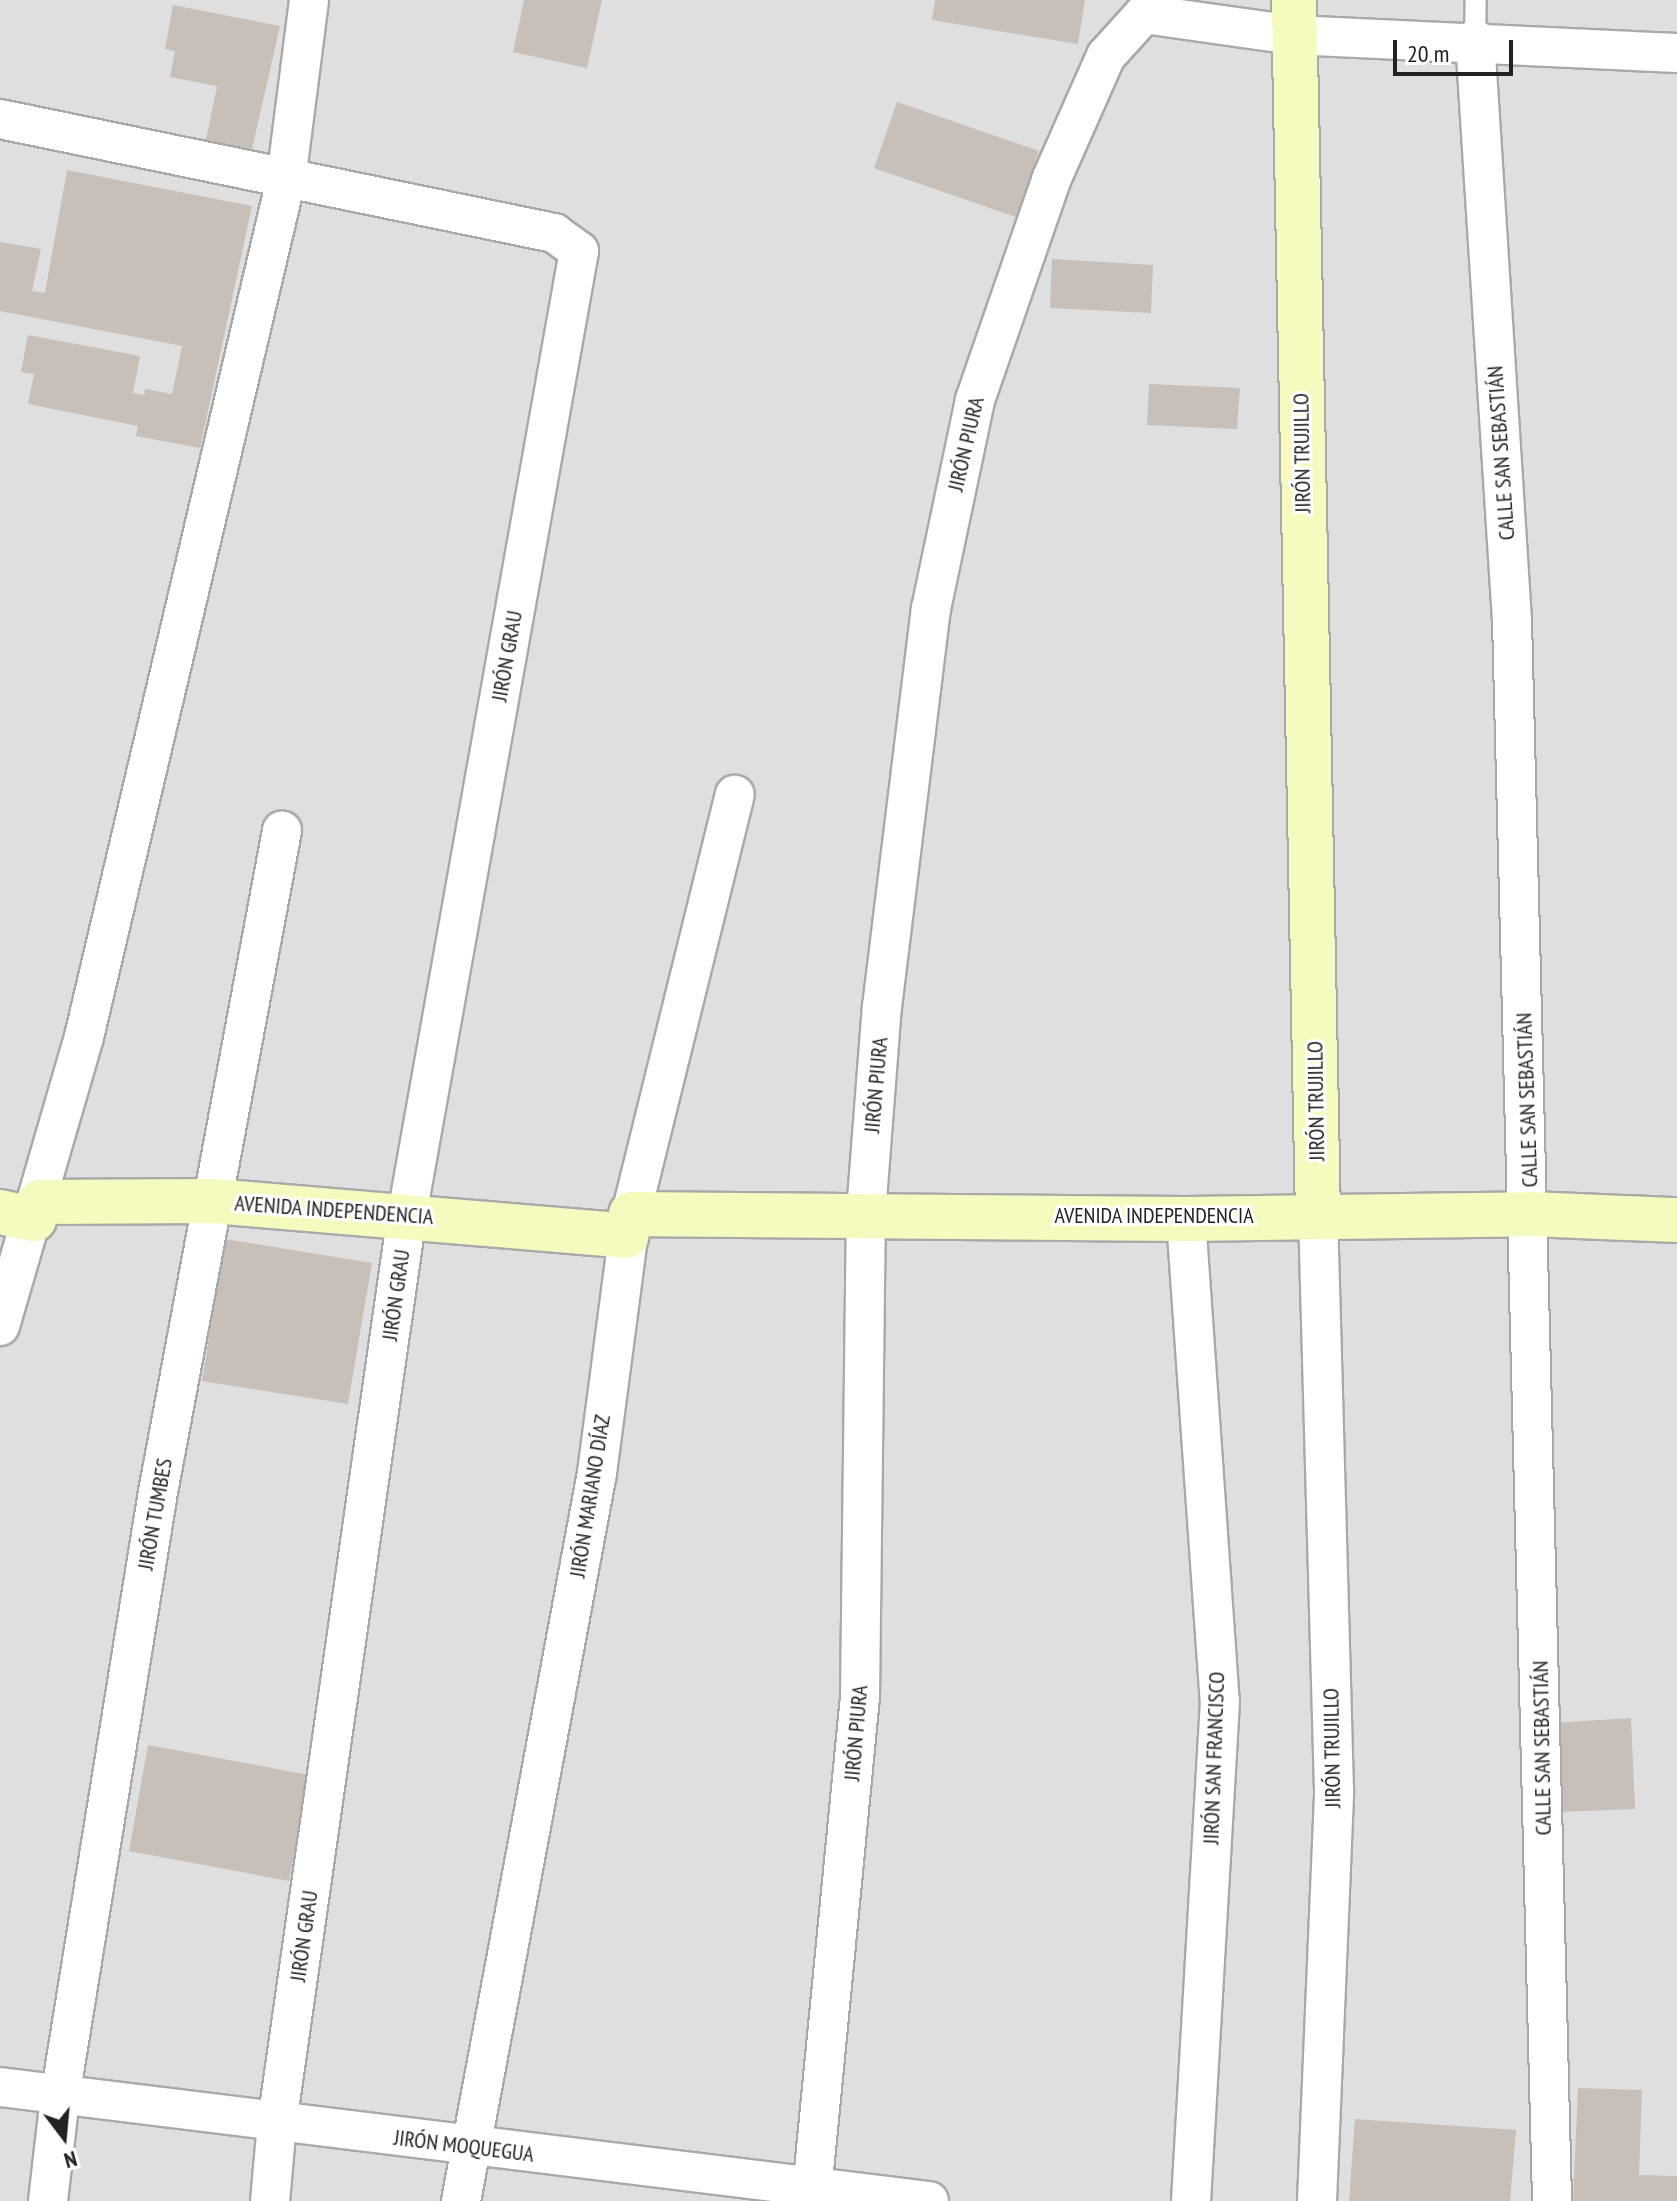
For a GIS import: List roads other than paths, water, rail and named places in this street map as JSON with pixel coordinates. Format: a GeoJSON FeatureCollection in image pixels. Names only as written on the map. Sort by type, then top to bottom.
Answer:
{"type":"FeatureCollection","features":[{"type":"Feature","properties":{"kind":"street"},"geometry":{"type":"LineString","coordinates":[[0,1326],[24,1211],[286,180],[309,0]]}},
{"type":"Feature","properties":{"kind":"street","name":"JIRÓN PIURA"},"geometry":{"type":"LineString","coordinates":[[812,2196],[860,1697],[866,1213],[882,1007],[931,609],[975,400],[1063,152],[1106,56],[1144,14],[1293,17]]}},
{"type":"Feature","properties":{"kind":"street"},"geometry":{"type":"LineString","coordinates":[[1293,17],[1475,39],[1677,53]]}},
{"type":"Feature","properties":{"kind":"street","name":"JIRÓN TRUJILLO"},"geometry":{"type":"LineString","coordinates":[[1293,17],[1318,1214],[1334,1790],[1317,2201]]}},
{"type":"Feature","properties":{"kind":"street","name":"CALLE SAN SEBASTIÁN"},"geometry":{"type":"LineString","coordinates":[[1475,39],[1512,620],[1531,1214],[1552,2201]]}},
{"type":"Feature","properties":{"kind":"street"},"geometry":{"type":"LineString","coordinates":[[0,119],[286,180]]}},
{"type":"Feature","properties":{"kind":"street","name":"JIRÓN GRAU"},"geometry":{"type":"LineString","coordinates":[[270,2201],[277,2123],[407,1215],[579,251],[554,233],[286,180]]}},
{"type":"Feature","properties":{"kind":"street","name":"JIRÓN MARIANO DÍAZ"},"geometry":{"type":"LineString","coordinates":[[461,2201],[597,1473],[629,1225],[735,795]]}},
{"type":"Feature","properties":{"kind":"street","name":"JIRÓN TUMBES"},"geometry":{"type":"LineString","coordinates":[[48,2201],[60,2097],[158,1492],[282,831]]}},
{"type":"Feature","properties":{"kind":"street","name":"AVENIDA INDEPENDENCIA"},"geometry":{"type":"LineString","coordinates":[[24,1211],[213,1201],[407,1215],[629,1225],[866,1213],[1186,1219],[1318,1214],[1531,1214],[1677,1220]]}},
{"type":"Feature","properties":{"kind":"street","name":"JIRÓN SAN FRANCISCO"},"geometry":{"type":"LineString","coordinates":[[1186,1219],[1220,1701],[1191,2201]]}},
{"type":"Feature","properties":{"kind":"street","name":"JIRÓN MOQUEGUA"},"geometry":{"type":"LineString","coordinates":[[0,2087],[469,2147],[812,2196],[929,2201]]}},
{"type":"Feature","properties":{"kind":"lane","name":"CALLE SAN SEBASTIÁN"},"geometry":{"type":"LineString","coordinates":[[1475,39],[1476,0]]}}]}
